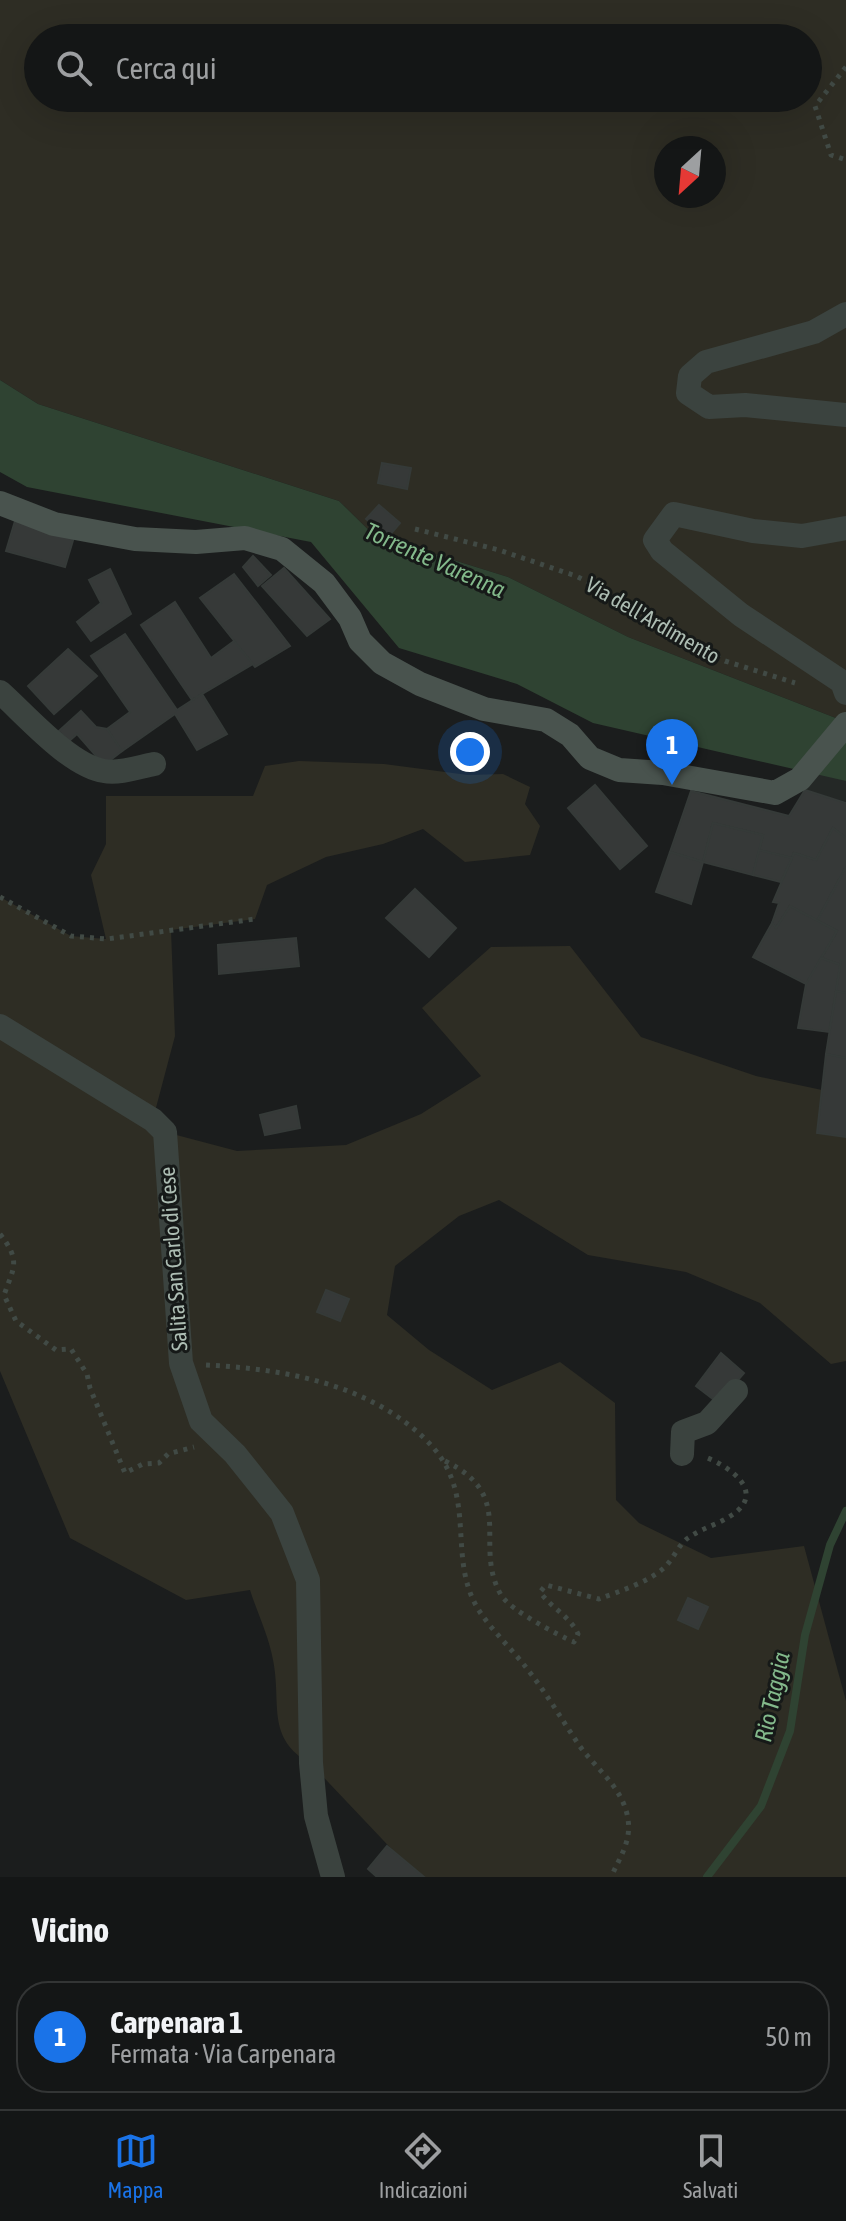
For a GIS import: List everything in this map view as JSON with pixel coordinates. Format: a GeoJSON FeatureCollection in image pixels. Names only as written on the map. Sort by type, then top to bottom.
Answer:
{"type":"FeatureCollection","features":[{"type":"Feature","properties":{"kind":"street"},"geometry":{"type":"LineString","coordinates":[[846,314],[814,332],[706,362],[690,376],[688,393],[709,407],[745,405],[846,415]]}},
{"type":"Feature","properties":{"kind":"street"},"geometry":{"type":"LineString","coordinates":[[0,503],[54,524],[135,539],[196,542],[245,538],[282,549],[324,583],[350,618],[360,641],[382,663],[420,684],[484,709],[546,720],[570,735],[590,758],[619,770],[663,773],[775,793],[800,779],[846,724]]}},
{"type":"Feature","properties":{"kind":"street"},"geometry":{"type":"LineString","coordinates":[[846,528],[802,536],[753,531],[674,514],[655,540],[662,551],[741,615],[842,682],[846,693]]}},
{"type":"Feature","properties":{"kind":"street"},"geometry":{"type":"LineString","coordinates":[[0,692],[70,754],[97,769],[107,772],[154,764]]}},
{"type":"Feature","properties":{"kind":"street","name":"Salita San Carlo di Cese"},"geometry":{"type":"LineString","coordinates":[[0,1026],[153,1120],[165,1132],[181,1363],[201,1421],[282,1513],[308,1580],[311,1763],[316,1816],[333,1877]]}},
{"type":"Feature","properties":{"kind":"street"},"geometry":{"type":"LineString","coordinates":[[682,1454],[683,1432],[707,1423],[736,1391]]}},
{"type":"Feature","properties":{"kind":"path"},"geometry":{"type":"LineString","coordinates":[[822,97],[846,67]]}},
{"type":"Feature","properties":{"kind":"path"},"geometry":{"type":"LineString","coordinates":[[817,112],[831,155],[846,160]]}},
{"type":"Feature","properties":{"kind":"path","name":"Via dell'Ardimento"},"geometry":{"type":"LineString","coordinates":[[415,529],[499,550],[576,576],[649,613],[679,637],[725,661],[797,683]]}},
{"type":"Feature","properties":{"kind":"path"},"geometry":{"type":"LineString","coordinates":[[0,897],[71,936],[107,939],[255,919]]}},
{"type":"Feature","properties":{"kind":"path"},"geometry":{"type":"LineString","coordinates":[[0,1234],[12,1250],[14,1276],[4,1295],[16,1321],[56,1350],[71,1349],[87,1374],[125,1473],[143,1464],[159,1463],[168,1454],[217,1437]]}},
{"type":"Feature","properties":{"kind":"path"},"geometry":{"type":"LineString","coordinates":[[181,1363],[225,1366],[318,1380],[360,1394],[424,1438],[444,1460],[468,1472],[489,1507],[496,1580],[502,1597],[574,1642],[578,1634],[573,1623],[548,1604],[540,1592],[546,1585],[599,1599],[663,1569],[685,1539],[732,1515],[743,1505],[747,1491],[742,1479],[723,1463],[704,1456],[682,1454]]}},
{"type":"Feature","properties":{"kind":"path"},"geometry":{"type":"LineString","coordinates":[[444,1460],[462,1517],[465,1572],[478,1609],[537,1681],[580,1746],[618,1789],[627,1814],[630,1839],[611,1877]]}},
{"type":"Feature","properties":{"kind":"shaded area"},"geometry":{"type":"Polygon","coordinates":[[[0,0],[846,0],[846,722],[628,637],[508,577],[418,549],[382,543],[339,501],[38,404],[0,380],[0,0]]]}},
{"type":"Feature","properties":{"kind":"shaded area"},"geometry":{"type":"Polygon","coordinates":[[[299,761],[384,764],[468,775],[503,774],[530,787],[525,804],[540,826],[530,855],[465,862],[423,829],[383,844],[326,857],[267,885],[255,919],[171,930],[175,1036],[153,1119],[165,1132],[237,1151],[346,1145],[421,1114],[481,1076],[422,1008],[491,947],[570,946],[641,1037],[756,1076],[822,1090],[846,1137],[846,1361],[831,1364],[760,1303],[686,1272],[588,1255],[499,1200],[459,1216],[395,1266],[387,1315],[429,1350],[492,1390],[560,1362],[615,1403],[616,1500],[639,1523],[711,1558],[804,1546],[846,1701],[846,1877],[418,1877],[311,1764],[287,1743],[278,1719],[271,1651],[250,1590],[186,1600],[70,1538],[0,1371],[0,897],[71,936],[106,939],[91,875],[106,844],[106,796],[253,796],[265,766],[299,761]]]}},
{"type":"Feature","properties":{"kind":"shaded area"},"geometry":{"type":"Polygon","coordinates":[[[816,772],[846,781],[846,802],[805,790],[816,772]]]}},
{"type":"Feature","properties":{"kind":"water","name":"Torrente Varenna"},"geometry":{"type":"Polygon","coordinates":[[[0,380],[38,404],[339,501],[382,543],[418,549],[508,577],[628,637],[846,722],[846,781],[593,723],[517,684],[399,648],[311,542],[27,487],[0,472],[0,380]]]}},
{"type":"Feature","properties":{"kind":"building"},"geometry":{"type":"Polygon","coordinates":[[[382,463],[411,468],[407,489],[378,483],[382,463]]]}},
{"type":"Feature","properties":{"kind":"building"},"geometry":{"type":"Polygon","coordinates":[[[379,505],[400,523],[388,537],[366,519],[379,505]]]}},
{"type":"Feature","properties":{"kind":"building"},"geometry":{"type":"Polygon","coordinates":[[[15,521],[74,537],[65,567],[6,551],[15,521]]]}},
{"type":"Feature","properties":{"kind":"building"},"geometry":{"type":"Polygon","coordinates":[[[253,556],[271,575],[258,586],[243,567],[253,556]]]}},
{"type":"Feature","properties":{"kind":"building"},"geometry":{"type":"Polygon","coordinates":[[[284,568],[330,619],[307,636],[262,586],[284,568]]]}},
{"type":"Feature","properties":{"kind":"building"},"geometry":{"type":"Polygon","coordinates":[[[110,569],[131,614],[91,641],[77,622],[101,603],[89,580],[110,569]]]}},
{"type":"Feature","properties":{"kind":"building"},"geometry":{"type":"Polygon","coordinates":[[[234,574],[290,646],[255,667],[200,598],[234,574]]]}},
{"type":"Feature","properties":{"kind":"building"},"geometry":{"type":"Polygon","coordinates":[[[175,602],[211,658],[234,641],[253,664],[192,700],[141,625],[175,602]]]}},
{"type":"Feature","properties":{"kind":"building"},"geometry":{"type":"Polygon","coordinates":[[[125,634],[177,710],[202,694],[227,734],[197,750],[175,714],[122,751],[107,729],[130,712],[91,656],[125,634]]]}},
{"type":"Feature","properties":{"kind":"building"},"geometry":{"type":"Polygon","coordinates":[[[68,649],[97,676],[54,714],[28,686],[68,649]]]}},
{"type":"Feature","properties":{"kind":"building"},"geometry":{"type":"Polygon","coordinates":[[[81,711],[96,727],[107,729],[122,751],[104,765],[77,734],[67,743],[59,731],[81,711]]]}},
{"type":"Feature","properties":{"kind":"building"},"geometry":{"type":"Polygon","coordinates":[[[595,785],[647,846],[620,869],[568,808],[595,785]]]}},
{"type":"Feature","properties":{"kind":"building"},"geometry":{"type":"Polygon","coordinates":[[[805,790],[846,803],[846,838],[833,828],[816,860],[794,853],[792,858],[759,850],[763,835],[713,823],[703,862],[670,852],[691,791],[789,816],[805,790]]]}},
{"type":"Feature","properties":{"kind":"building"},"geometry":{"type":"Polygon","coordinates":[[[713,823],[763,835],[753,875],[703,862],[713,823]]]}},
{"type":"Feature","properties":{"kind":"building"},"geometry":{"type":"Polygon","coordinates":[[[833,828],[846,838],[846,867],[817,921],[790,906],[776,928],[772,923],[779,903],[773,902],[794,853],[816,860],[833,828]]]}},
{"type":"Feature","properties":{"kind":"building"},"geometry":{"type":"Polygon","coordinates":[[[759,850],[792,858],[781,882],[753,875],[759,850]]]}},
{"type":"Feature","properties":{"kind":"building"},"geometry":{"type":"Polygon","coordinates":[[[670,852],[703,862],[691,904],[656,892],[670,852]]]}},
{"type":"Feature","properties":{"kind":"building"},"geometry":{"type":"Polygon","coordinates":[[[846,867],[846,960],[841,960],[841,965],[821,958],[837,931],[817,921],[846,867]]]}},
{"type":"Feature","properties":{"kind":"building"},"geometry":{"type":"Polygon","coordinates":[[[415,889],[456,928],[429,957],[386,918],[415,889]]]}},
{"type":"Feature","properties":{"kind":"building"},"geometry":{"type":"Polygon","coordinates":[[[790,906],[837,931],[806,984],[753,957],[772,923],[776,928],[790,906]]]}},
{"type":"Feature","properties":{"kind":"building"},"geometry":{"type":"Polygon","coordinates":[[[296,938],[299,966],[219,974],[218,945],[296,938]]]}},
{"type":"Feature","properties":{"kind":"building"},"geometry":{"type":"Polygon","coordinates":[[[821,958],[841,965],[829,1032],[798,1028],[806,984],[821,958]]]}},
{"type":"Feature","properties":{"kind":"building"},"geometry":{"type":"Polygon","coordinates":[[[841,960],[846,960],[846,993],[836,991],[841,960]]]}},
{"type":"Feature","properties":{"kind":"building"},"geometry":{"type":"Polygon","coordinates":[[[836,991],[846,993],[846,1058],[826,1054],[836,991]]]}},
{"type":"Feature","properties":{"kind":"building"},"geometry":{"type":"Polygon","coordinates":[[[826,1054],[846,1058],[846,1137],[817,1133],[826,1054]]]}},
{"type":"Feature","properties":{"kind":"building"},"geometry":{"type":"Polygon","coordinates":[[[296,1106],[300,1128],[265,1135],[260,1115],[296,1106]]]}},
{"type":"Feature","properties":{"kind":"building"},"geometry":{"type":"Polygon","coordinates":[[[326,1290],[349,1299],[340,1321],[317,1312],[326,1290]]]}},
{"type":"Feature","properties":{"kind":"building"},"geometry":{"type":"Polygon","coordinates":[[[721,1353],[744,1373],[718,1403],[696,1386],[721,1353]]]}},
{"type":"Feature","properties":{"kind":"building"},"geometry":{"type":"Polygon","coordinates":[[[688,1598],[708,1607],[698,1629],[678,1620],[688,1598]]]}},
{"type":"Feature","properties":{"kind":"building"},"geometry":{"type":"Polygon","coordinates":[[[387,1846],[423,1876],[377,1877],[368,1869],[387,1846]]]}},
{"type":"Feature","properties":{"kind":"waterway","name":"Rio Taggia"},"geometry":{"type":"LineString","coordinates":[[707,1877],[761,1806],[790,1731],[805,1635],[830,1545],[846,1511]]}},
{"type":"Feature","properties":{"kind":"place","name":"Carpenara 1"},"geometry":{"type":"Point","coordinates":[672,785]}}]}
